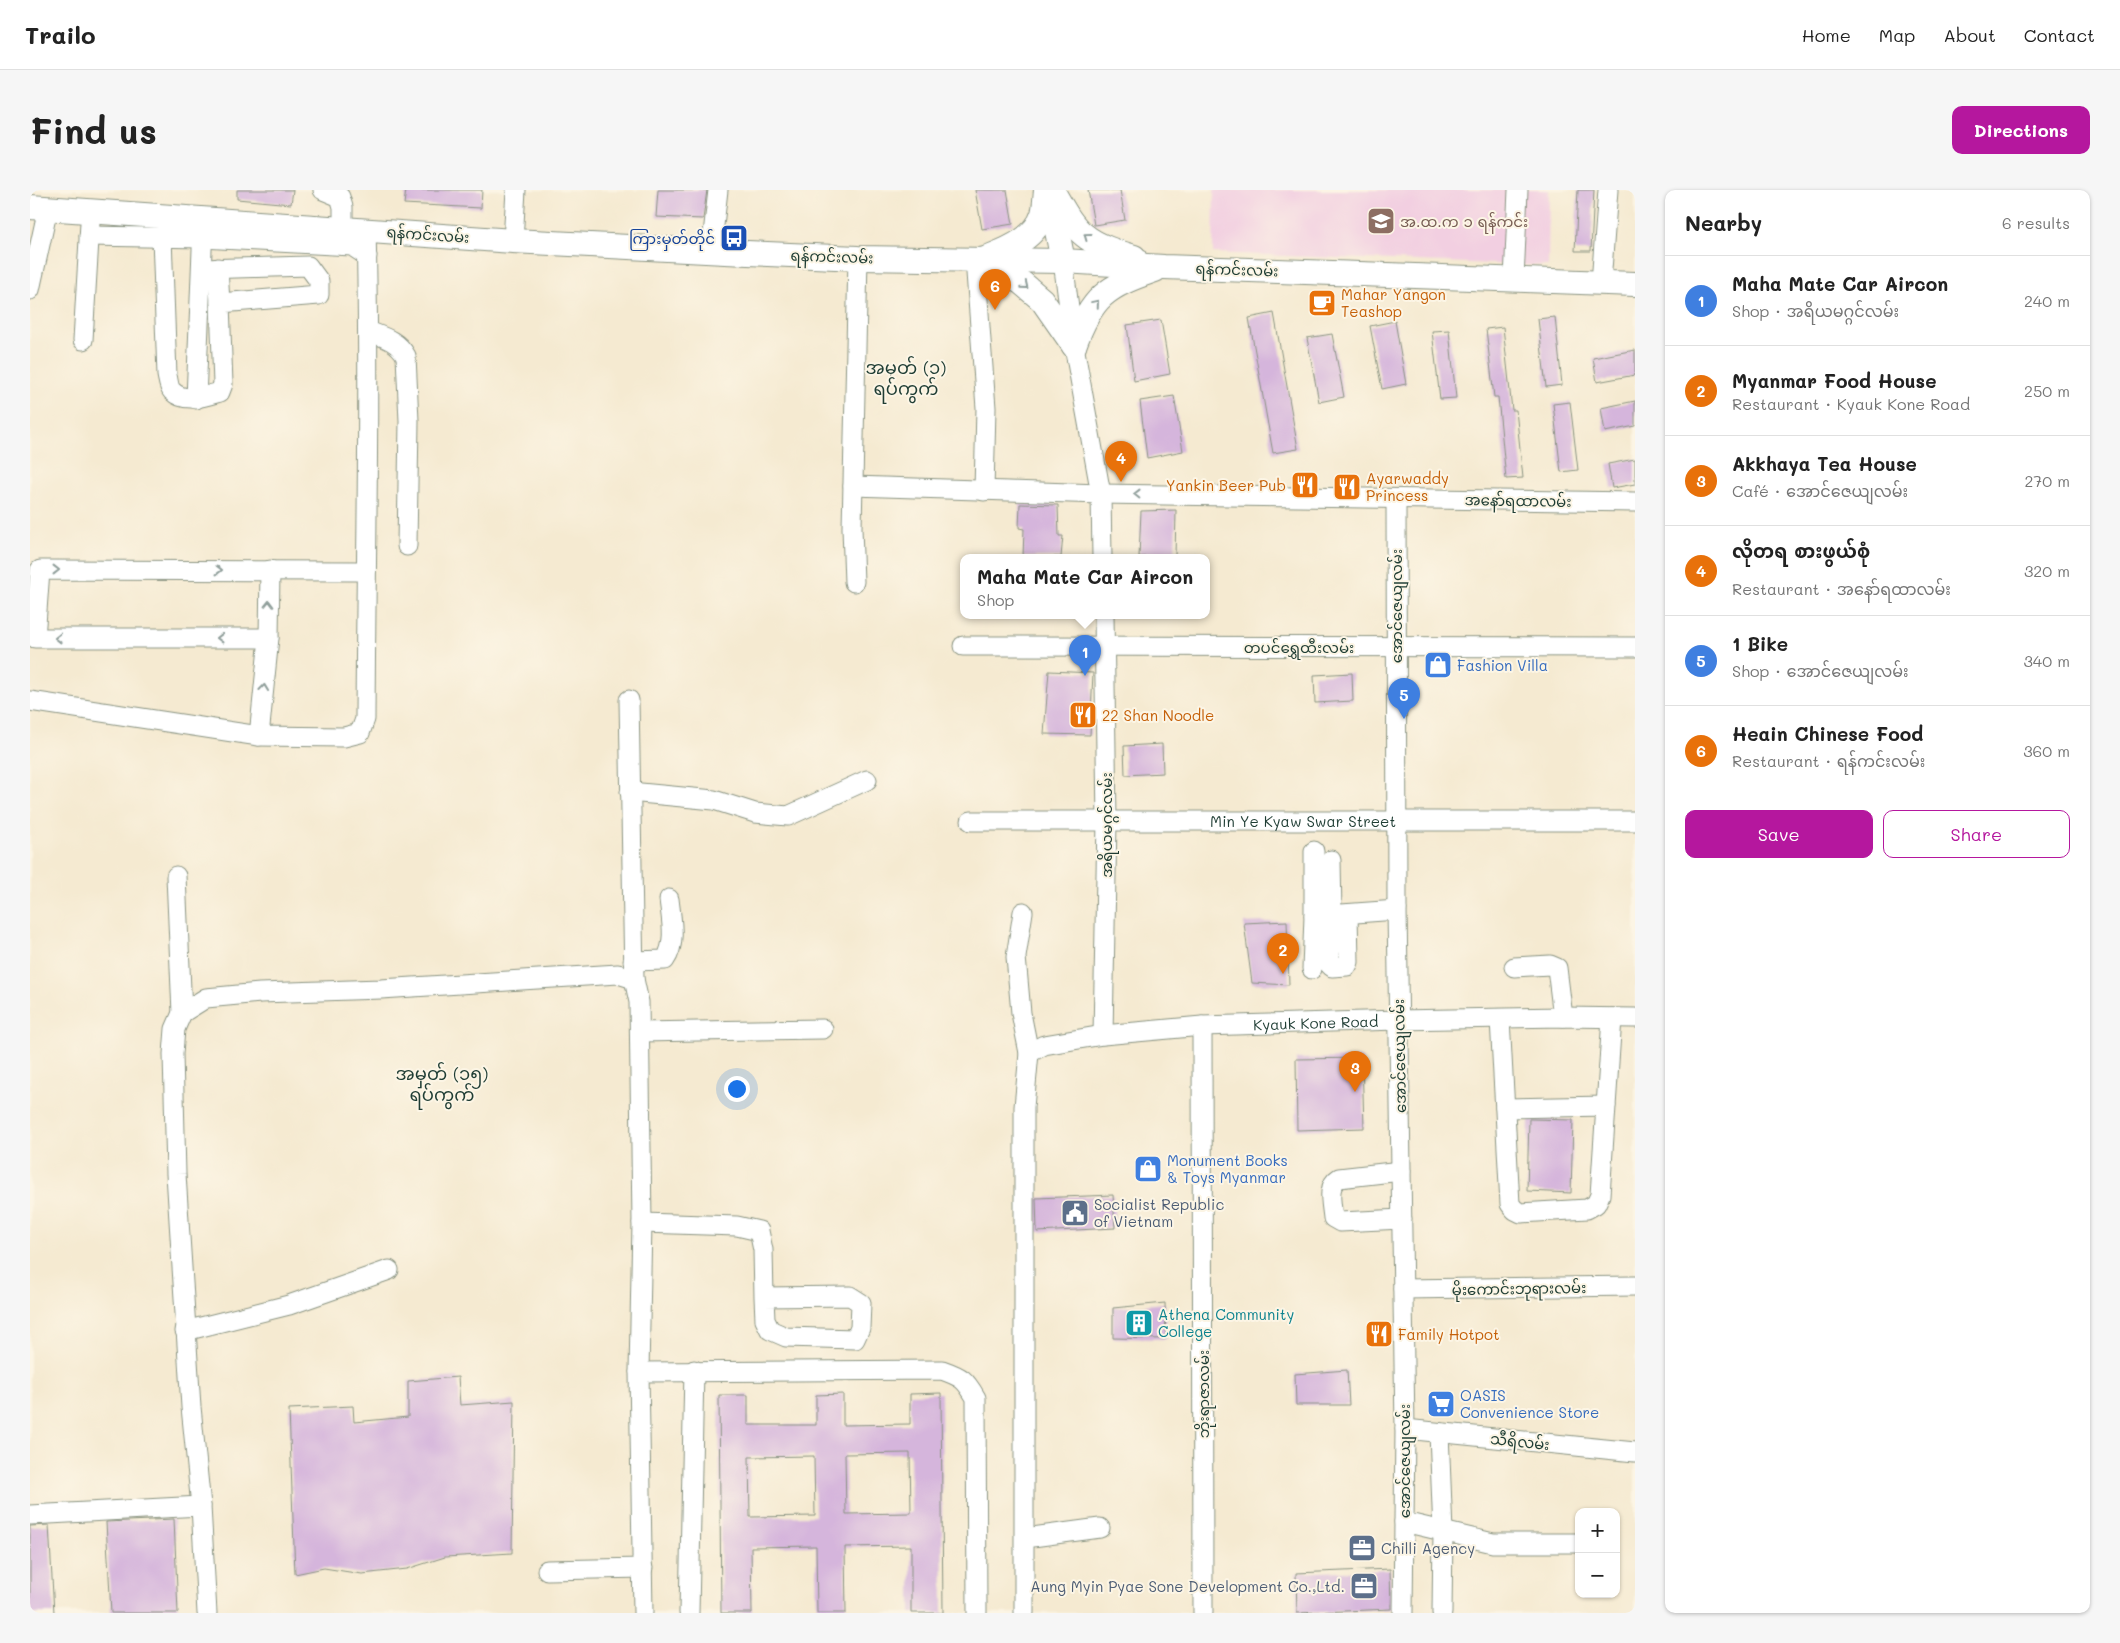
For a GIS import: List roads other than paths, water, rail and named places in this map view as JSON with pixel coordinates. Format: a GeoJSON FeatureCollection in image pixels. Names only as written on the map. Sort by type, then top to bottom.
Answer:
{"type":"FeatureCollection","features":[{"type":"Feature","properties":{"kind":"main road"},"geometry":{"type":"LineString","coordinates":[[980,259],[1019,243],[1033,232],[1043,215],[1049,190]]}},
{"type":"Feature","properties":{"kind":"main road"},"geometry":{"type":"LineString","coordinates":[[1049,190],[1063,261]]}},
{"type":"Feature","properties":{"kind":"main road"},"geometry":{"type":"LineString","coordinates":[[1049,190],[1083,235],[1106,248],[1164,266]]}},
{"type":"Feature","properties":{"kind":"main road","name":"ရန်ကင်းလမ်း"},"geometry":{"type":"LineString","coordinates":[[39,207],[90,212],[203,228],[343,227],[513,241],[711,252],[858,258],[1063,261],[1635,284]]}},
{"type":"Feature","properties":{"kind":"main road"},"geometry":{"type":"LineString","coordinates":[[980,259],[1022,283],[1042,300],[1074,346]]}},
{"type":"Feature","properties":{"kind":"main road"},"geometry":{"type":"LineString","coordinates":[[1074,346],[1088,312],[1098,298],[1135,276],[1164,266]]}},
{"type":"Feature","properties":{"kind":"street"},"geometry":{"type":"LineString","coordinates":[[323,190],[340,197],[343,207],[343,227]]}},
{"type":"Feature","properties":{"kind":"street"},"geometry":{"type":"LineString","coordinates":[[513,241],[516,190]]}},
{"type":"Feature","properties":{"kind":"street"},"geometry":{"type":"LineString","coordinates":[[711,252],[718,190]]}},
{"type":"Feature","properties":{"kind":"street"},"geometry":{"type":"LineString","coordinates":[[1514,280],[1518,190]]}},
{"type":"Feature","properties":{"kind":"street"},"geometry":{"type":"LineString","coordinates":[[1600,283],[1608,190]]}},
{"type":"Feature","properties":{"kind":"street"},"geometry":{"type":"LineString","coordinates":[[30,290],[39,207]]}},
{"type":"Feature","properties":{"kind":"street"},"geometry":{"type":"LineString","coordinates":[[84,340],[90,212]]}},
{"type":"Feature","properties":{"kind":"street"},"geometry":{"type":"LineString","coordinates":[[89,236],[162,237],[203,228],[352,246],[367,256]]}},
{"type":"Feature","properties":{"kind":"street"},"geometry":{"type":"LineString","coordinates":[[162,237],[167,375],[172,390],[182,397],[196,398],[220,392],[223,384],[220,303],[210,269],[203,228]]}},
{"type":"Feature","properties":{"kind":"street"},"geometry":{"type":"LineString","coordinates":[[30,702],[259,736],[344,737],[360,733],[365,719],[368,332],[366,229]]}},
{"type":"Feature","properties":{"kind":"street"},"geometry":{"type":"LineString","coordinates":[[854,582],[853,486],[858,258]]}},
{"type":"Feature","properties":{"kind":"street"},"geometry":{"type":"LineString","coordinates":[[980,259],[986,408],[984,491]]}},
{"type":"Feature","properties":{"kind":"street"},"geometry":{"type":"LineString","coordinates":[[1063,261],[1074,346],[1100,494],[1102,554]]}},
{"type":"Feature","properties":{"kind":"street"},"geometry":{"type":"LineString","coordinates":[[210,269],[308,266],[319,281],[319,295],[220,303]]}},
{"type":"Feature","properties":{"kind":"street"},"geometry":{"type":"LineString","coordinates":[[196,398],[210,269]]}},
{"type":"Feature","properties":{"kind":"street"},"geometry":{"type":"LineString","coordinates":[[368,332],[393,341],[401,347],[406,356],[409,421],[407,546]]}},
{"type":"Feature","properties":{"kind":"street","name":"အနော်ရထာလမ်း"},"geometry":{"type":"LineString","coordinates":[[853,486],[1100,494],[1635,502]]}},
{"type":"Feature","properties":{"kind":"street","name":"အောင်ဇေယျလမ်း"},"geometry":{"type":"LineString","coordinates":[[1396,499],[1398,1020],[1405,1429],[1402,1613]]}},
{"type":"Feature","properties":{"kind":"street"},"geometry":{"type":"LineString","coordinates":[[269,638],[35,638],[40,570],[366,571]]}},
{"type":"Feature","properties":{"kind":"street"},"geometry":{"type":"LineString","coordinates":[[259,736],[269,638],[270,570]]}},
{"type":"Feature","properties":{"kind":"street","name":"အရိယမဂ္ဂင်လမ်း"},"geometry":{"type":"LineString","coordinates":[[1103,1036],[1107,822],[1104,619]]}},
{"type":"Feature","properties":{"kind":"street","name":"တပင်ရွှေထီးလမ်း"},"geometry":{"type":"LineString","coordinates":[[963,646],[1105,648],[1635,648]]}},
{"type":"Feature","properties":{"kind":"street"},"geometry":{"type":"LineString","coordinates":[[629,700],[634,970],[639,1002],[640,1032],[642,1223],[639,1372],[643,1613]]}},
{"type":"Feature","properties":{"kind":"street"},"geometry":{"type":"LineString","coordinates":[[630,792],[714,800],[755,813],[788,816],[867,780]]}},
{"type":"Feature","properties":{"kind":"street","name":"Min Ye Kyaw Swar Street"},"geometry":{"type":"LineString","coordinates":[[972,821],[1635,821]]}},
{"type":"Feature","properties":{"kind":"street"},"geometry":{"type":"LineString","coordinates":[[1312,970],[1331,915],[1322,856]]}},
{"type":"Feature","properties":{"kind":"street"},"geometry":{"type":"LineString","coordinates":[[176,876],[182,1013],[175,1029],[173,1054],[176,1174],[185,1331],[201,1506],[207,1613]]}},
{"type":"Feature","properties":{"kind":"street"},"geometry":{"type":"LineString","coordinates":[[182,1013],[206,998],[260,993],[391,989],[618,974],[665,960],[670,954],[672,940],[669,899]]}},
{"type":"Feature","properties":{"kind":"street"},"geometry":{"type":"LineString","coordinates":[[1331,915],[1397,910]]}},
{"type":"Feature","properties":{"kind":"street"},"geometry":{"type":"LineString","coordinates":[[1023,912],[1016,957],[1021,1013],[1029,1053],[1024,1107],[1024,1613]]}},
{"type":"Feature","properties":{"kind":"street"},"geometry":{"type":"LineString","coordinates":[[1514,967],[1550,965],[1557,968],[1563,1017]]}},
{"type":"Feature","properties":{"kind":"street","name":"Kyauk Kone Road"},"geometry":{"type":"LineString","coordinates":[[1029,1053],[1044,1045],[1103,1036],[1202,1026],[1398,1020],[1563,1017],[1635,1018]]}},
{"type":"Feature","properties":{"kind":"street"},"geometry":{"type":"LineString","coordinates":[[1500,1019],[1510,1204],[1521,1213],[1587,1209],[1596,1204],[1600,1195],[1612,1018]]}},
{"type":"Feature","properties":{"kind":"street","name":"ဘိုးရာဇာလမ်း"},"geometry":{"type":"LineString","coordinates":[[1202,1026],[1203,1613]]}},
{"type":"Feature","properties":{"kind":"street"},"geometry":{"type":"LineString","coordinates":[[640,1032],[823,1030]]}},
{"type":"Feature","properties":{"kind":"street"},"geometry":{"type":"LineString","coordinates":[[1505,1108],[1606,1106]]}},
{"type":"Feature","properties":{"kind":"street"},"geometry":{"type":"LineString","coordinates":[[1401,1171],[1339,1178],[1334,1181],[1330,1192],[1333,1218],[1340,1222],[1402,1219]]}},
{"type":"Feature","properties":{"kind":"street"},"geometry":{"type":"LineString","coordinates":[[642,1223],[737,1226],[759,1231],[763,1250],[764,1320],[770,1330],[786,1337],[855,1339],[860,1328],[861,1303],[850,1296],[764,1297]]}},
{"type":"Feature","properties":{"kind":"street"},"geometry":{"type":"LineString","coordinates":[[185,1331],[289,1305],[389,1270]]}},
{"type":"Feature","properties":{"kind":"street","name":"မိုးကောင်းဘုရားလမ်း"},"geometry":{"type":"LineString","coordinates":[[1403,1289],[1635,1286]]}},
{"type":"Feature","properties":{"kind":"street"},"geometry":{"type":"LineString","coordinates":[[639,1372],[694,1370],[942,1370],[960,1376],[967,1381],[976,1398],[977,1613]]}},
{"type":"Feature","properties":{"kind":"street"},"geometry":{"type":"LineString","coordinates":[[689,1613],[694,1370]]}},
{"type":"Feature","properties":{"kind":"street","name":"သီရိလမ်း"},"geometry":{"type":"LineString","coordinates":[[1405,1429],[1635,1452]]}},
{"type":"Feature","properties":{"kind":"street"},"geometry":{"type":"LineString","coordinates":[[1439,1433],[1443,1532],[1442,1613]]}},
{"type":"Feature","properties":{"kind":"street"},"geometry":{"type":"LineString","coordinates":[[30,1515],[201,1506]]}},
{"type":"Feature","properties":{"kind":"street"},"geometry":{"type":"LineString","coordinates":[[1404,1522],[1493,1543],[1575,1542]]}},
{"type":"Feature","properties":{"kind":"street"},"geometry":{"type":"LineString","coordinates":[[1025,1538],[1100,1528]]}},
{"type":"Feature","properties":{"kind":"street"},"geometry":{"type":"LineString","coordinates":[[547,1570],[642,1568]]}},
{"type":"Feature","properties":{"kind":"place","name":"အ.ထ.က ၁ ရန်ကင်း"},"geometry":{"type":"Point","coordinates":[1381,221]}},
{"type":"Feature","properties":{"kind":"place","name":"ကြားမှတ်တိုင်"},"geometry":{"type":"Point","coordinates":[734,238]}},
{"type":"Feature","properties":{"kind":"place","name":"Mahar Yangon Teashop"},"geometry":{"type":"Point","coordinates":[1322,303]}},
{"type":"Feature","properties":{"kind":"place","name":"Heain Chinese Food"},"geometry":{"type":"Point","coordinates":[995,310]}},
{"type":"Feature","properties":{"kind":"place","name":"လိုတရ စားဖွယ်စုံ"},"geometry":{"type":"Point","coordinates":[1121,482]}},
{"type":"Feature","properties":{"kind":"place","name":"Yankin Beer Pub"},"geometry":{"type":"Point","coordinates":[1305,485]}},
{"type":"Feature","properties":{"kind":"place","name":"Ayarwaddy Princess"},"geometry":{"type":"Point","coordinates":[1347,487]}},
{"type":"Feature","properties":{"kind":"place","name":"Fashion Villa"},"geometry":{"type":"Point","coordinates":[1438,665]}},
{"type":"Feature","properties":{"kind":"place","name":"Maha Mate Car Aircon"},"geometry":{"type":"Point","coordinates":[1085,676]}},
{"type":"Feature","properties":{"kind":"place","name":"22 Shan Noodle"},"geometry":{"type":"Point","coordinates":[1083,715]}},
{"type":"Feature","properties":{"kind":"place","name":"1 Bike"},"geometry":{"type":"Point","coordinates":[1404,719]}},
{"type":"Feature","properties":{"kind":"place","name":"Myanmar Food House"},"geometry":{"type":"Point","coordinates":[1283,974]}},
{"type":"Feature","properties":{"kind":"place","name":"Akkhaya Tea House"},"geometry":{"type":"Point","coordinates":[1355,1092]}},
{"type":"Feature","properties":{"kind":"place","name":"Monument Books & Toys Myanmar"},"geometry":{"type":"Point","coordinates":[1148,1169]}},
{"type":"Feature","properties":{"kind":"place","name":"Socialist Republic of Vietnam"},"geometry":{"type":"Point","coordinates":[1075,1213]}},
{"type":"Feature","properties":{"kind":"place","name":"Athena Community College"},"geometry":{"type":"Point","coordinates":[1139,1323]}},
{"type":"Feature","properties":{"kind":"place","name":"Family Hotpot"},"geometry":{"type":"Point","coordinates":[1379,1334]}},
{"type":"Feature","properties":{"kind":"place","name":"OASIS Convenience Store"},"geometry":{"type":"Point","coordinates":[1441,1404]}},
{"type":"Feature","properties":{"kind":"place","name":"Chilli Agency"},"geometry":{"type":"Point","coordinates":[1362,1548]}},
{"type":"Feature","properties":{"kind":"place","name":"Aung Myin Pyae Sone Development Co.,Ltd."},"geometry":{"type":"Point","coordinates":[1364,1586]}},
{"type":"Feature","properties":{"kind":"district","name":"အမှတ် (၁) ရပ်ကွက်"},"geometry":{"type":"Point","coordinates":[906,377]}},
{"type":"Feature","properties":{"kind":"district","name":"အမှတ် (၁၅) ရပ်ကွက်"},"geometry":{"type":"Point","coordinates":[442,1083]}}]}
